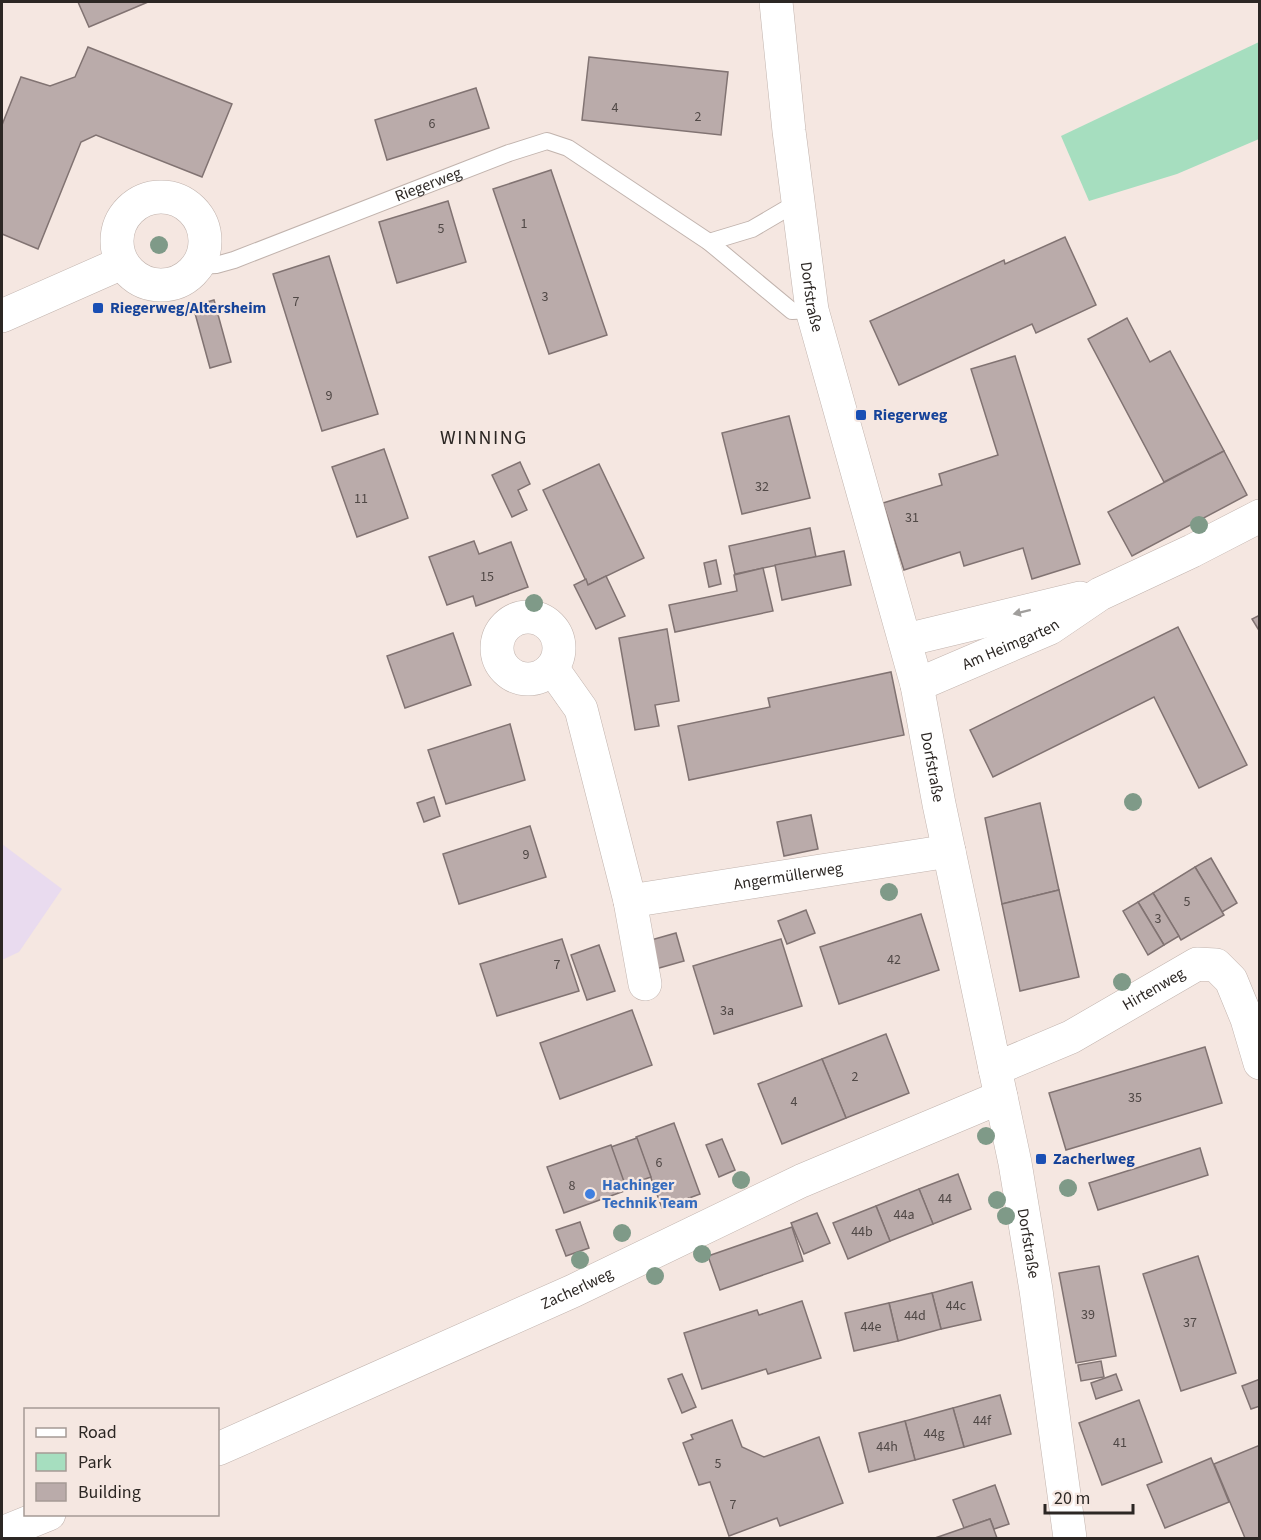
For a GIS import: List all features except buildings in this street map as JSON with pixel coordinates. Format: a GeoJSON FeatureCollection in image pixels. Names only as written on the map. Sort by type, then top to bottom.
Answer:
{"type":"FeatureCollection","features":[{"type":"Feature","properties":{"kind":"street","name":"Dorfstraße"},"geometry":{"type":"LineString","coordinates":[[776,2],[812,310],[918,685],[949,851],[1017,1174],[1036,1290],[1070,1539]]}},
{"type":"Feature","properties":{"kind":"street"},"geometry":{"type":"LineString","coordinates":[[2,316],[122,263],[117,235],[121,222],[130,210],[142,201],[155,197],[170,197],[195,212],[206,238],[199,266]]}},
{"type":"Feature","properties":{"kind":"street","name":"Riegerweg"},"geometry":{"type":"LineString","coordinates":[[122,263],[131,274],[154,285],[168,285],[180,281],[199,266]]}},
{"type":"Feature","properties":{"kind":"street","name":"Am Heimgarten"},"geometry":{"type":"LineString","coordinates":[[918,685],[1050,628],[1100,594],[1260,516]]}},
{"type":"Feature","properties":{"kind":"street","name":"Am Heimgarten"},"geometry":{"type":"LineString","coordinates":[[906,640],[1100,594]]}},
{"type":"Feature","properties":{"kind":"street"},"geometry":{"type":"LineString","coordinates":[[552,668],[581,709],[630,901],[645,984]]}},
{"type":"Feature","properties":{"kind":"street","name":"Angermüllerweg"},"geometry":{"type":"LineString","coordinates":[[630,901],[949,851]]}},
{"type":"Feature","properties":{"kind":"street","name":"Hirtenweg"},"geometry":{"type":"LineString","coordinates":[[998,1083],[1071,1037],[1197,964],[1216,965],[1231,980],[1247,1019],[1260,1063]]}},
{"type":"Feature","properties":{"kind":"street","name":"Zacherlweg"},"geometry":{"type":"LineString","coordinates":[[219,1449],[573,1291],[998,1083]]}},
{"type":"Feature","properties":{"kind":"street"},"geometry":{"type":"LineString","coordinates":[[2,1533],[46,1516]]}},
{"type":"Feature","properties":{"kind":"lane","name":"Riegerweg"},"geometry":{"type":"LineString","coordinates":[[199,266],[234,260],[509,153],[547,141],[568,148],[709,242],[792,310],[812,310]]}},
{"type":"Feature","properties":{"kind":"lane"},"geometry":{"type":"LineString","coordinates":[[709,242],[752,229],[798,202]]}},
{"type":"Feature","properties":{"kind":"shaded area"},"geometry":{"type":"Polygon","coordinates":[[[2,844],[62,889],[19,952],[2,960],[2,844]]]}},
{"type":"Feature","properties":{"kind":"green space"},"geometry":{"type":"Polygon","coordinates":[[[1259,42],[1259,139],[1177,174],[1089,201],[1061,136],[1259,42]]]}},
{"type":"Feature","properties":{"kind":"place","name":"Riegerweg/Altersheim"},"geometry":{"type":"Point","coordinates":[98,308]}},
{"type":"Feature","properties":{"kind":"place","name":"Riegerweg"},"geometry":{"type":"Point","coordinates":[861,415]}},
{"type":"Feature","properties":{"kind":"place","name":"Zacherlweg"},"geometry":{"type":"Point","coordinates":[1041,1159]}},
{"type":"Feature","properties":{"kind":"place","name":"Hachinger Technik Team"},"geometry":{"type":"Point","coordinates":[590,1194]}},
{"type":"Feature","properties":{"kind":"district","name":"WINNING"},"geometry":{"type":"Point","coordinates":[484,438]}}]}
